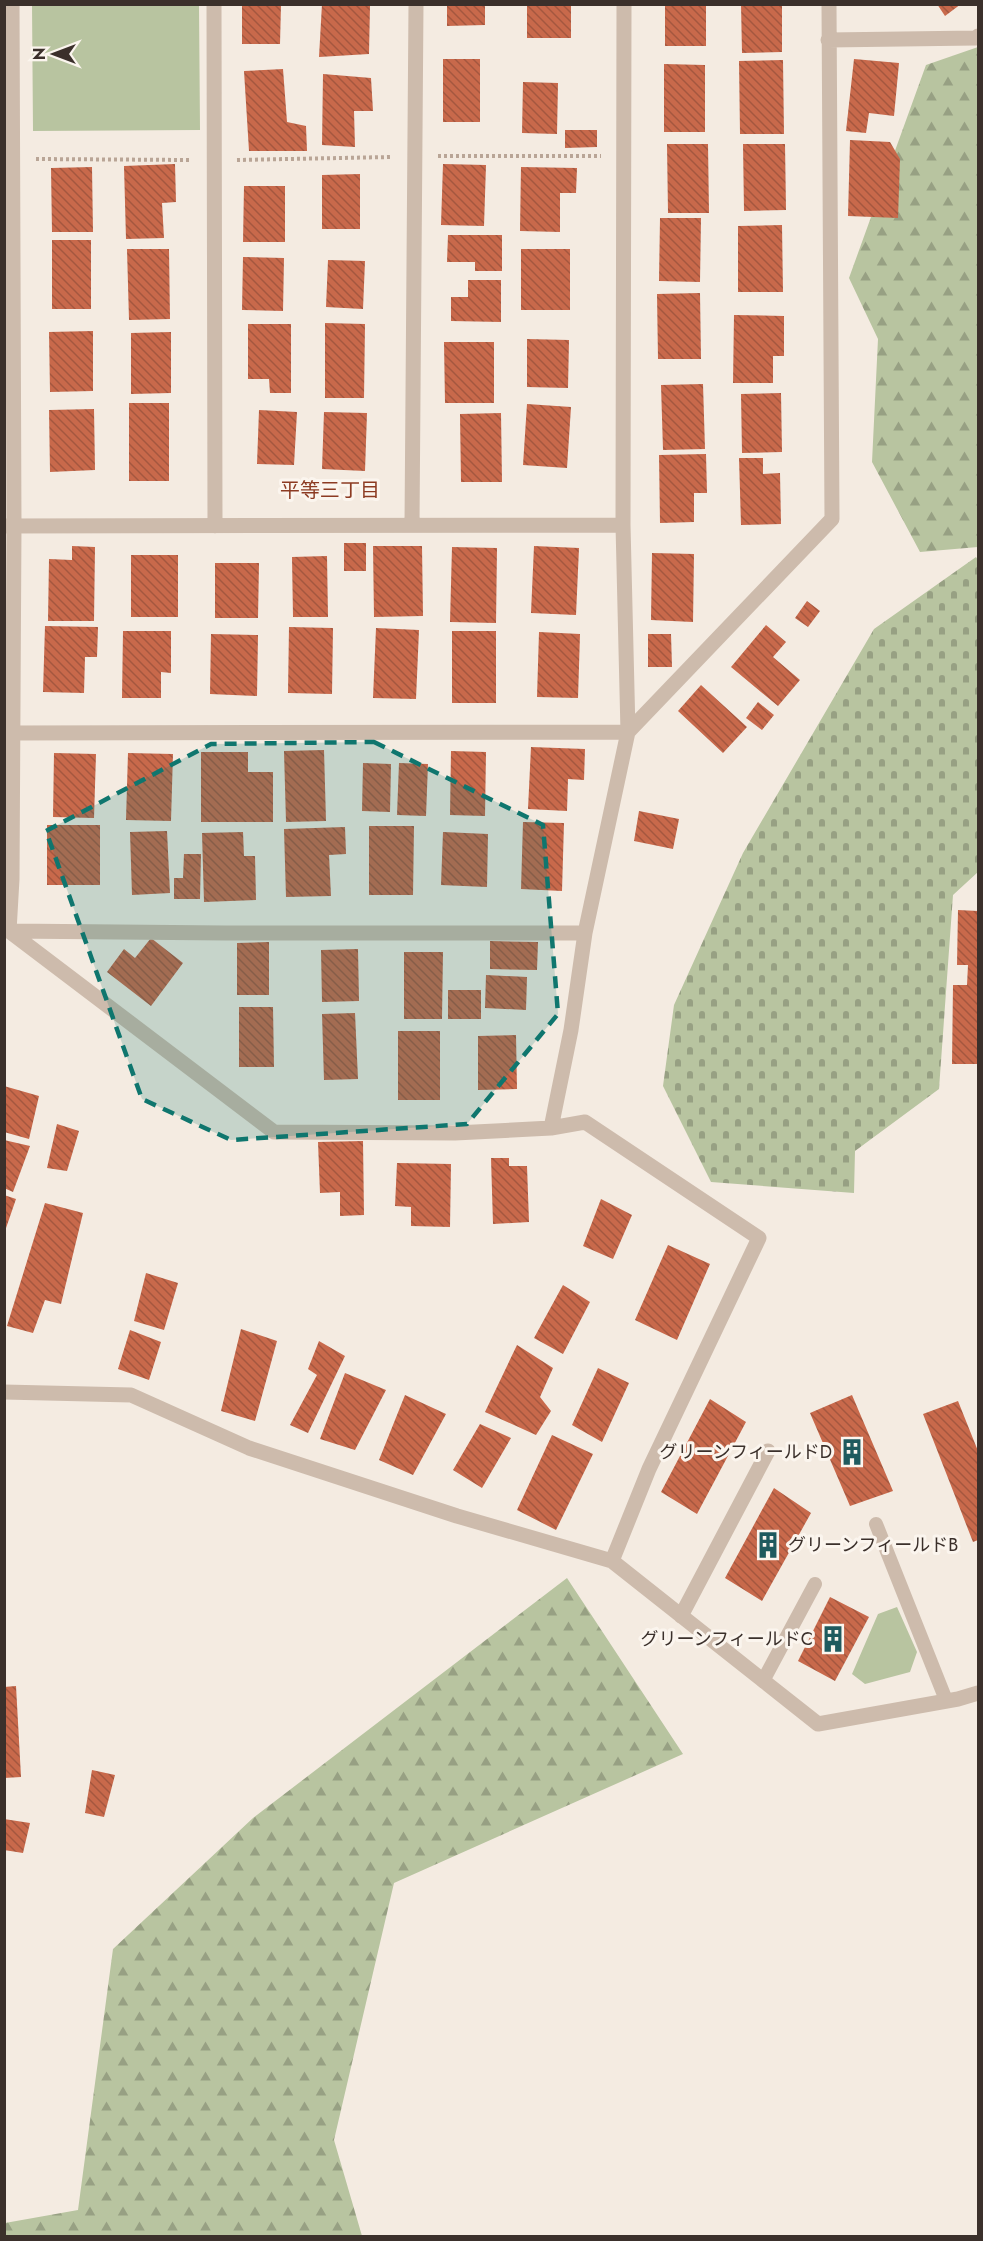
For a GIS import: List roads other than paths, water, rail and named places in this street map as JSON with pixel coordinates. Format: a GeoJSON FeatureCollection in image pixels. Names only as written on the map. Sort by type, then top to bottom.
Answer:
{"type":"FeatureCollection","features":[{"type":"Feature","properties":{"kind":"street"},"geometry":{"type":"LineString","coordinates":[[7,930],[12,734],[9,526],[12,4]]}},
{"type":"Feature","properties":{"kind":"street"},"geometry":{"type":"LineString","coordinates":[[214,4],[214,526]]}},
{"type":"Feature","properties":{"kind":"street"},"geometry":{"type":"LineString","coordinates":[[412,524],[416,4]]}},
{"type":"Feature","properties":{"kind":"street"},"geometry":{"type":"LineString","coordinates":[[551,1128],[571,1029],[585,933],[627,732],[623,525],[624,4]]}},
{"type":"Feature","properties":{"kind":"street"},"geometry":{"type":"LineString","coordinates":[[12,734],[627,732],[832,519],[829,4]]}},
{"type":"Feature","properties":{"kind":"street"},"geometry":{"type":"LineString","coordinates":[[828,40],[976,38],[978,36]]}},
{"type":"Feature","properties":{"kind":"street"},"geometry":{"type":"LineString","coordinates":[[9,526],[623,525]]}},
{"type":"Feature","properties":{"kind":"street"},"geometry":{"type":"LineString","coordinates":[[7,930],[226,933],[585,933]]}},
{"type":"Feature","properties":{"kind":"street"},"geometry":{"type":"LineString","coordinates":[[7,930],[274,1132],[454,1133],[551,1128],[585,1122],[759,1238],[649,1469],[612,1561]]}},
{"type":"Feature","properties":{"kind":"street"},"geometry":{"type":"LineString","coordinates":[[4,1392],[131,1395],[249,1448],[457,1516],[612,1561],[818,1724],[978,1693]]}},
{"type":"Feature","properties":{"kind":"street"},"geometry":{"type":"LineString","coordinates":[[681,1616],[768,1451]]}},
{"type":"Feature","properties":{"kind":"lane"},"geometry":{"type":"LineString","coordinates":[[876,1524],[946,1701]]}},
{"type":"Feature","properties":{"kind":"lane"},"geometry":{"type":"LineString","coordinates":[[763,1681],[815,1584]]}},
{"type":"Feature","properties":{"kind":"place","name":"グリーンフィールドD"},"geometry":{"type":"Point","coordinates":[852,1452]}},
{"type":"Feature","properties":{"kind":"place","name":"グリーンフィールドB"},"geometry":{"type":"Point","coordinates":[768,1545]}},
{"type":"Feature","properties":{"kind":"place","name":"グリーンフィールドC"},"geometry":{"type":"Point","coordinates":[833,1639]}},
{"type":"Feature","properties":{"kind":"district","name":"平等三丁目"},"geometry":{"type":"Point","coordinates":[330,490]}}]}
